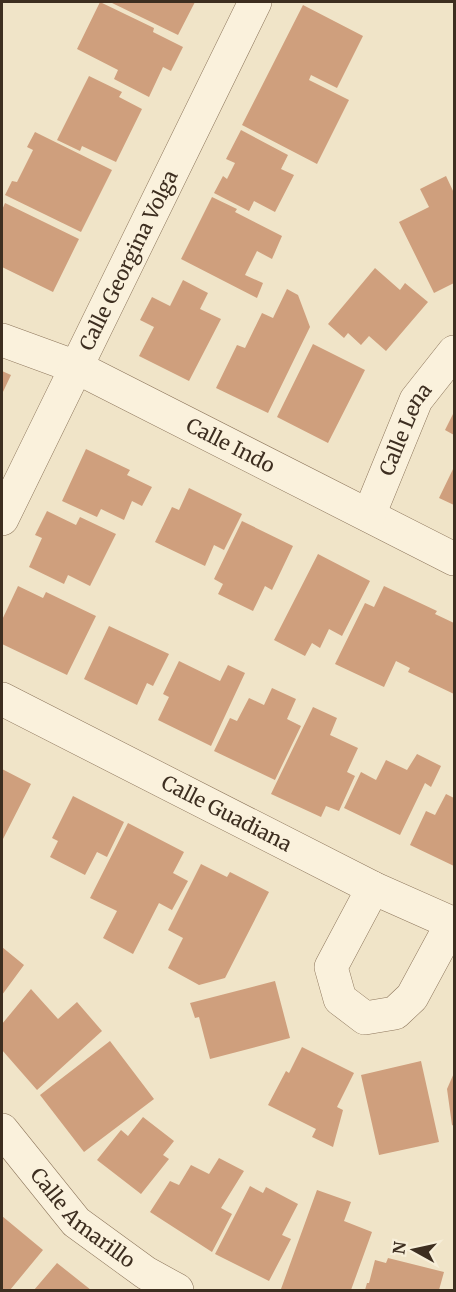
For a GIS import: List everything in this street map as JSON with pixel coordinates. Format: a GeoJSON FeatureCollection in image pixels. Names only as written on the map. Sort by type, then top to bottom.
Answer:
{"type":"FeatureCollection","features":[{"type":"Feature","properties":{"kind":"street","name":"Calle Georgina Volga"},"geometry":{"type":"LineString","coordinates":[[2,519],[255,2]]}},
{"type":"Feature","properties":{"kind":"street","name":"Calle Indo"},"geometry":{"type":"LineString","coordinates":[[2,340],[76,367],[454,559]]}},
{"type":"Feature","properties":{"kind":"street","name":"Calle Lena"},"geometry":{"type":"LineString","coordinates":[[369,515],[416,400],[454,352]]}},
{"type":"Feature","properties":{"kind":"street","name":"Calle Guadiana"},"geometry":{"type":"LineString","coordinates":[[2,699],[374,888],[453,924]]}},
{"type":"Feature","properties":{"kind":"street"},"geometry":{"type":"LineString","coordinates":[[374,888],[331,967],[340,999],[364,1018],[395,1013],[412,997],[453,924]]}},
{"type":"Feature","properties":{"kind":"street","name":"Calle Amarillo"},"geometry":{"type":"LineString","coordinates":[[2,1130],[76,1222],[146,1273],[177,1290]]}},
{"type":"Feature","properties":{"kind":"building"},"geometry":{"type":"Polygon","coordinates":[[[100,2],[154,28],[153,32],[183,47],[171,71],[163,67],[149,97],[114,79],[118,70],[77,49],[100,2]]]}},
{"type":"Feature","properties":{"kind":"building"},"geometry":{"type":"Polygon","coordinates":[[[110,2],[195,2],[178,35],[110,2]]]}},
{"type":"Feature","properties":{"kind":"building"},"geometry":{"type":"Polygon","coordinates":[[[303,5],[363,36],[337,88],[311,75],[309,80],[349,100],[317,164],[242,125],[303,5]]]}},
{"type":"Feature","properties":{"kind":"building"},"geometry":{"type":"Polygon","coordinates":[[[89,76],[122,92],[119,97],[142,109],[116,162],[82,146],[80,151],[57,140],[89,76]]]}},
{"type":"Feature","properties":{"kind":"building"},"geometry":{"type":"Polygon","coordinates":[[[241,130],[288,155],[281,169],[294,175],[275,212],[254,201],[249,211],[214,193],[223,176],[227,179],[235,163],[226,159],[241,130]]]}},
{"type":"Feature","properties":{"kind":"building"},"geometry":{"type":"Polygon","coordinates":[[[35,132],[112,170],[81,232],[5,195],[12,181],[17,182],[33,150],[27,147],[35,132]]]}},
{"type":"Feature","properties":{"kind":"building"},"geometry":{"type":"Polygon","coordinates":[[[446,176],[454,193],[454,283],[434,293],[399,222],[429,207],[420,189],[446,176]]]}},
{"type":"Feature","properties":{"kind":"building"},"geometry":{"type":"Polygon","coordinates":[[[212,197],[237,209],[235,212],[282,236],[272,259],[257,251],[245,275],[263,283],[257,298],[181,259],[212,197]]]}},
{"type":"Feature","properties":{"kind":"building"},"geometry":{"type":"Polygon","coordinates":[[[5,203],[79,239],[53,292],[2,267],[2,210],[5,203]]]}},
{"type":"Feature","properties":{"kind":"building"},"geometry":{"type":"Polygon","coordinates":[[[375,268],[400,290],[405,283],[428,302],[386,351],[369,336],[361,345],[348,333],[344,338],[328,324],[375,268]]]}},
{"type":"Feature","properties":{"kind":"building"},"geometry":{"type":"Polygon","coordinates":[[[183,280],[208,293],[200,309],[221,319],[189,381],[139,356],[154,327],[140,320],[152,297],[170,306],[183,280]]]}},
{"type":"Feature","properties":{"kind":"building"},"geometry":{"type":"Polygon","coordinates":[[[287,289],[298,295],[310,327],[268,413],[216,388],[237,345],[245,348],[262,313],[273,318],[287,289]]]}},
{"type":"Feature","properties":{"kind":"building"},"geometry":{"type":"Polygon","coordinates":[[[313,344],[365,370],[328,443],[277,417],[313,344]]]}},
{"type":"Feature","properties":{"kind":"building"},"geometry":{"type":"Polygon","coordinates":[[[2,371],[11,375],[2,394],[2,371]]]}},
{"type":"Feature","properties":{"kind":"building"},"geometry":{"type":"Polygon","coordinates":[[[454,415],[454,435],[445,430],[454,415]]]}},
{"type":"Feature","properties":{"kind":"building"},"geometry":{"type":"Polygon","coordinates":[[[86,449],[130,470],[127,475],[152,487],[142,506],[132,501],[124,520],[101,509],[97,517],[62,501],[86,449]]]}},
{"type":"Feature","properties":{"kind":"building"},"geometry":{"type":"Polygon","coordinates":[[[454,467],[454,505],[439,498],[454,467]]]}},
{"type":"Feature","properties":{"kind":"building"},"geometry":{"type":"Polygon","coordinates":[[[189,488],[242,514],[224,550],[214,545],[205,566],[155,542],[172,507],[179,510],[189,488]]]}},
{"type":"Feature","properties":{"kind":"building"},"geometry":{"type":"Polygon","coordinates":[[[47,511],[76,525],[80,517],[116,534],[90,586],[68,575],[64,584],[29,567],[42,538],[35,535],[47,511]]]}},
{"type":"Feature","properties":{"kind":"building"},"geometry":{"type":"Polygon","coordinates":[[[242,521],[293,546],[272,590],[265,586],[253,611],[218,594],[223,584],[214,579],[242,521]]]}},
{"type":"Feature","properties":{"kind":"building"},"geometry":{"type":"Polygon","coordinates":[[[318,554],[370,581],[342,636],[329,629],[320,648],[312,643],[305,656],[274,640],[318,554]]]}},
{"type":"Feature","properties":{"kind":"building"},"geometry":{"type":"Polygon","coordinates":[[[18,586],[43,598],[46,592],[96,616],[67,675],[2,644],[2,620],[18,586]]]}},
{"type":"Feature","properties":{"kind":"building"},"geometry":{"type":"Polygon","coordinates":[[[384,586],[437,611],[435,614],[454,623],[454,694],[408,672],[410,668],[396,661],[384,687],[335,664],[365,603],[374,607],[384,586]]]}},
{"type":"Feature","properties":{"kind":"building"},"geometry":{"type":"Polygon","coordinates":[[[109,626],[169,654],[153,686],[147,683],[137,705],[84,679],[109,626]]]}},
{"type":"Feature","properties":{"kind":"building"},"geometry":{"type":"Polygon","coordinates":[[[179,661],[220,681],[228,665],[245,673],[211,746],[158,720],[169,697],[163,694],[179,661]]]}},
{"type":"Feature","properties":{"kind":"building"},"geometry":{"type":"Polygon","coordinates":[[[272,688],[296,699],[287,719],[301,726],[275,780],[214,751],[230,718],[237,721],[249,698],[264,705],[272,688]]]}},
{"type":"Feature","properties":{"kind":"building"},"geometry":{"type":"Polygon","coordinates":[[[313,707],[337,718],[330,735],[358,748],[347,772],[355,776],[339,811],[326,806],[321,817],[271,794],[313,707]]]}},
{"type":"Feature","properties":{"kind":"building"},"geometry":{"type":"Polygon","coordinates":[[[417,754],[441,766],[431,787],[425,783],[400,835],[344,808],[361,772],[376,780],[386,760],[407,770],[417,754]]]}},
{"type":"Feature","properties":{"kind":"building"},"geometry":{"type":"Polygon","coordinates":[[[2,769],[31,784],[2,841],[2,769]]]}},
{"type":"Feature","properties":{"kind":"building"},"geometry":{"type":"Polygon","coordinates":[[[446,794],[454,798],[454,866],[410,845],[426,811],[435,815],[446,794]]]}},
{"type":"Feature","properties":{"kind":"building"},"geometry":{"type":"Polygon","coordinates":[[[73,796],[124,822],[107,857],[97,852],[85,875],[50,857],[58,841],[52,838],[73,796]]]}},
{"type":"Feature","properties":{"kind":"building"},"geometry":{"type":"Polygon","coordinates":[[[128,823],[184,852],[173,873],[188,881],[172,910],[159,903],[133,954],[103,938],[117,911],[90,898],[128,823]]]}},
{"type":"Feature","properties":{"kind":"building"},"geometry":{"type":"Polygon","coordinates":[[[201,864],[227,877],[230,872],[269,892],[225,978],[199,985],[168,968],[183,938],[168,930],[201,864]]]}},
{"type":"Feature","properties":{"kind":"building"},"geometry":{"type":"Polygon","coordinates":[[[2,947],[24,965],[2,995],[2,947]]]}},
{"type":"Feature","properties":{"kind":"building"},"geometry":{"type":"Polygon","coordinates":[[[275,981],[290,1038],[210,1059],[199,1017],[195,1018],[190,1003],[275,981]]]}},
{"type":"Feature","properties":{"kind":"building"},"geometry":{"type":"Polygon","coordinates":[[[31,989],[58,1019],[77,1002],[102,1031],[37,1090],[2,1050],[2,1024],[31,989]]]}},
{"type":"Feature","properties":{"kind":"building"},"geometry":{"type":"Polygon","coordinates":[[[110,1041],[154,1099],[84,1152],[40,1095],[110,1041]]]}},
{"type":"Feature","properties":{"kind":"building"},"geometry":{"type":"Polygon","coordinates":[[[302,1047],[354,1073],[337,1107],[343,1110],[333,1147],[312,1137],[316,1129],[268,1105],[286,1071],[289,1073],[302,1047]]]}},
{"type":"Feature","properties":{"kind":"building"},"geometry":{"type":"Polygon","coordinates":[[[421,1061],[439,1142],[379,1155],[361,1075],[421,1061]]]}},
{"type":"Feature","properties":{"kind":"building"},"geometry":{"type":"Polygon","coordinates":[[[454,1073],[454,1126],[447,1089],[454,1073]]]}},
{"type":"Feature","properties":{"kind":"building"},"geometry":{"type":"Polygon","coordinates":[[[143,1117],[174,1141],[163,1155],[169,1159],[141,1194],[97,1160],[121,1130],[128,1136],[143,1117]]]}},
{"type":"Feature","properties":{"kind":"building"},"geometry":{"type":"Polygon","coordinates":[[[219,1158],[244,1171],[221,1208],[232,1214],[212,1252],[150,1212],[170,1181],[179,1185],[191,1165],[209,1174],[219,1158]]]}},
{"type":"Feature","properties":{"kind":"building"},"geometry":{"type":"Polygon","coordinates":[[[250,1186],[263,1193],[266,1187],[298,1204],[282,1235],[291,1239],[269,1281],[215,1254],[250,1186]]]}},
{"type":"Feature","properties":{"kind":"building"},"geometry":{"type":"Polygon","coordinates":[[[317,1190],[351,1202],[344,1221],[372,1232],[351,1290],[281,1289],[317,1190]]]}},
{"type":"Feature","properties":{"kind":"building"},"geometry":{"type":"Polygon","coordinates":[[[2,1216],[43,1250],[10,1290],[2,1290],[2,1216]]]}},
{"type":"Feature","properties":{"kind":"building"},"geometry":{"type":"Polygon","coordinates":[[[388,1258],[444,1272],[439,1290],[365,1290],[375,1260],[386,1263],[388,1258]]]}},
{"type":"Feature","properties":{"kind":"building"},"geometry":{"type":"Polygon","coordinates":[[[57,1263],[91,1290],[34,1290],[57,1263]]]}}]}
